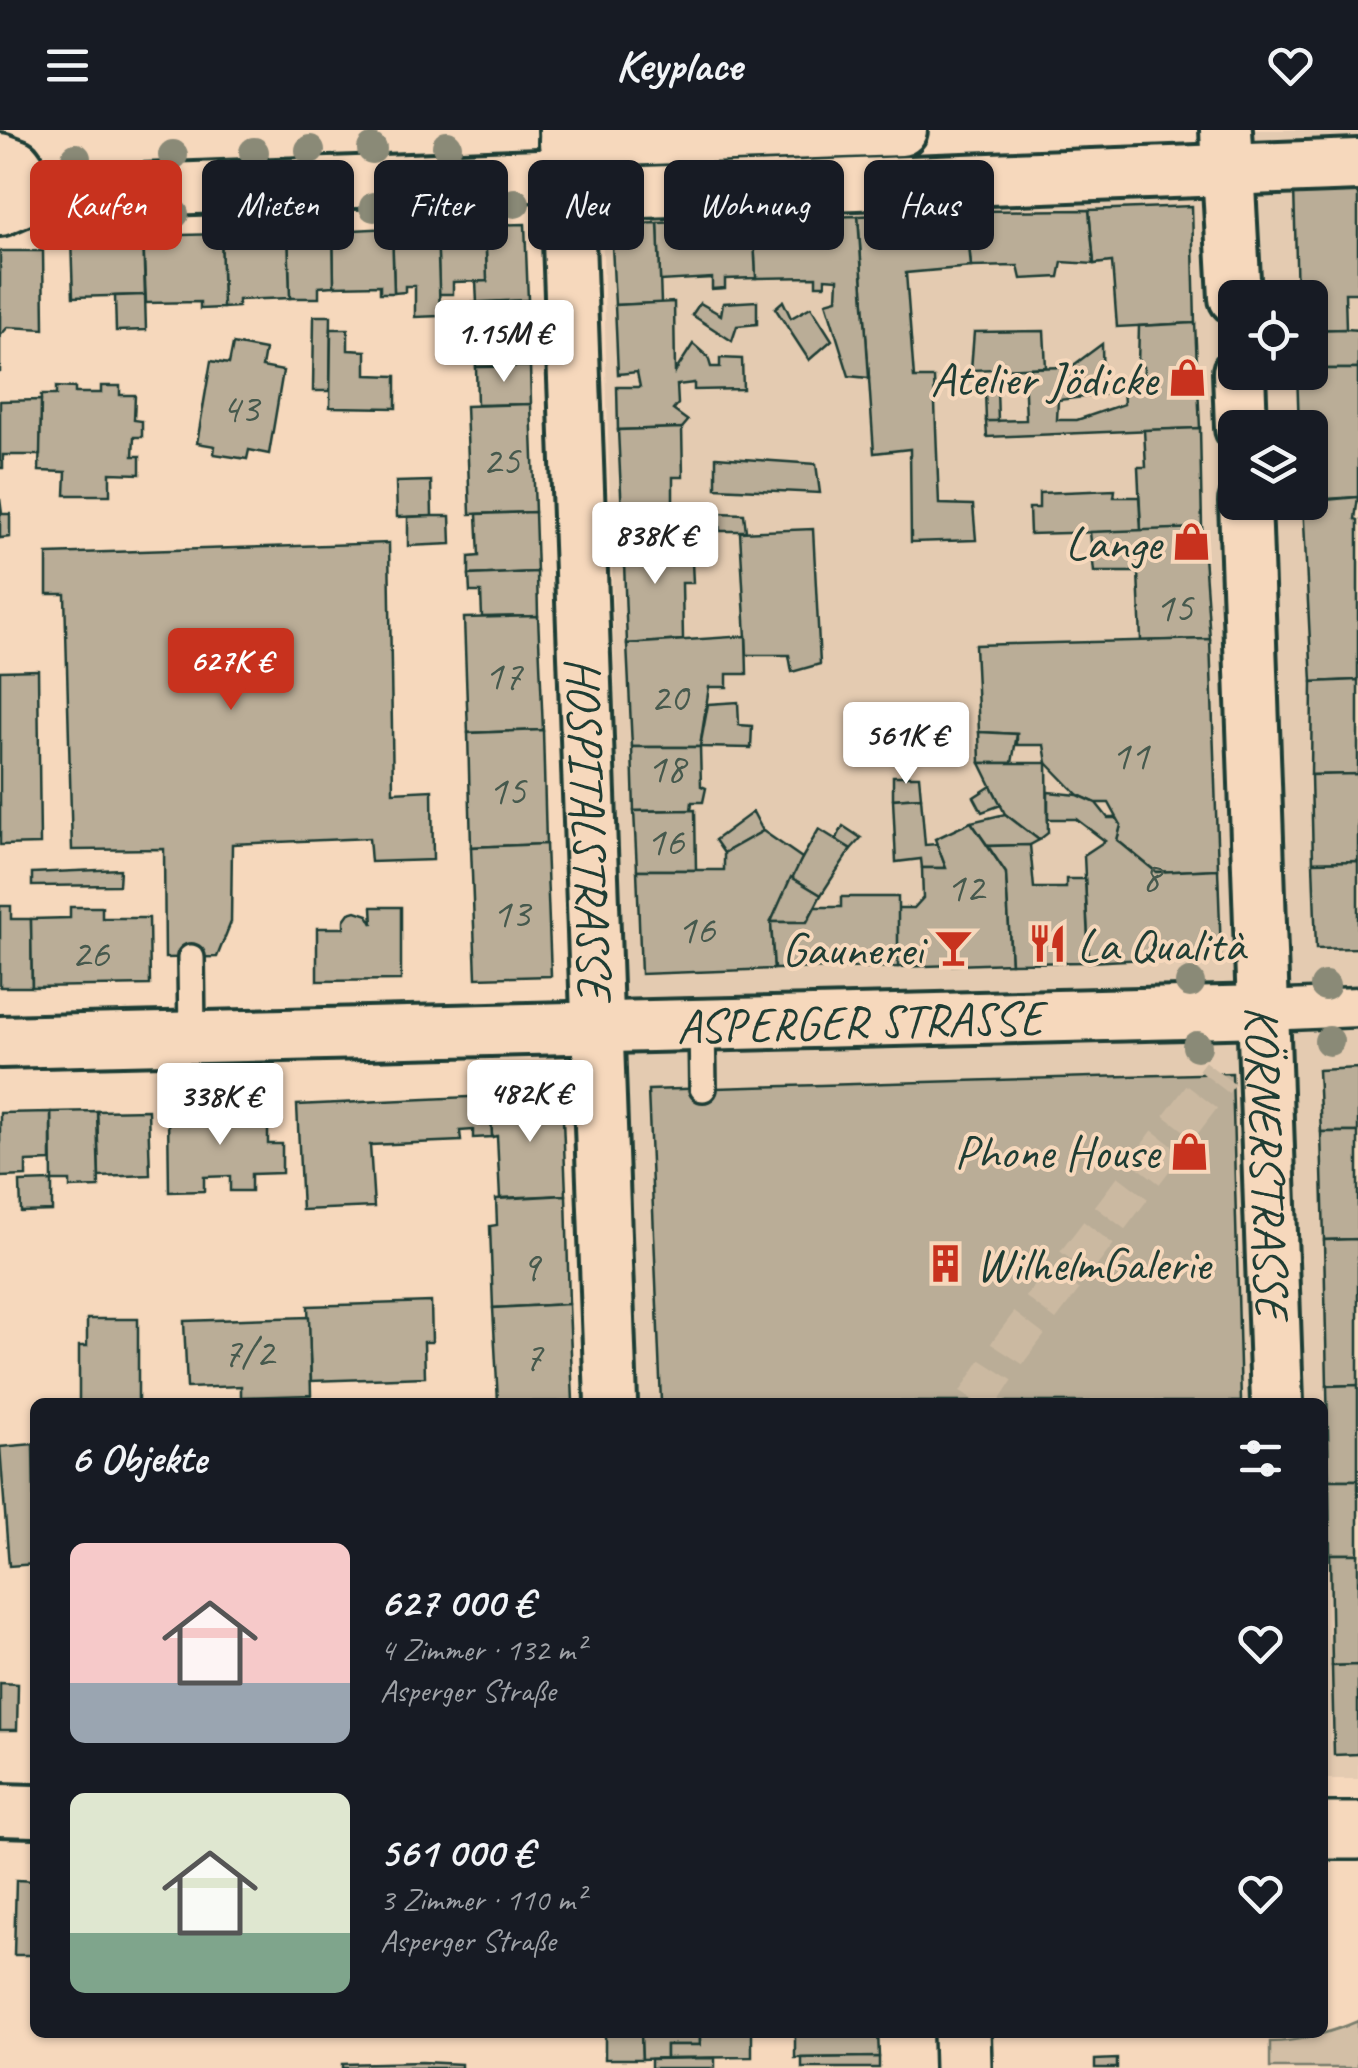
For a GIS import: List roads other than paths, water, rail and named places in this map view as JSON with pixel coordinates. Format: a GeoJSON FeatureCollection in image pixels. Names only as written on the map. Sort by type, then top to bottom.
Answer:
{"type":"FeatureCollection","features":[{"type":"Feature","properties":{"kind":"street"},"geometry":{"type":"LineString","coordinates":[[566,160],[900,130]]}},
{"type":"Feature","properties":{"kind":"street"},"geometry":{"type":"LineString","coordinates":[[566,160],[1228,150],[1358,165]]}},
{"type":"Feature","properties":{"kind":"street"},"geometry":{"type":"LineString","coordinates":[[1228,150],[1234,280]]}},
{"type":"Feature","properties":{"kind":"street"},"geometry":{"type":"LineString","coordinates":[[0,160],[16,165],[18,202],[528,163]]}},
{"type":"Feature","properties":{"kind":"street","name":"HOSPITALSTRASSE"},"geometry":{"type":"LineString","coordinates":[[569,250],[612,1398]]}},
{"type":"Feature","properties":{"kind":"street","name":"KÖRNERSTRASSE"},"geometry":{"type":"LineString","coordinates":[[1246,520],[1277,1398]]}},
{"type":"Feature","properties":{"kind":"street","name":"ASPERGER STRASSE"},"geometry":{"type":"LineString","coordinates":[[0,1042],[1358,1007]]}},
{"type":"Feature","properties":{"kind":"street"},"geometry":{"type":"LineString","coordinates":[[0,1810],[30,1810]]}},
{"type":"Feature","properties":{"kind":"street"},"geometry":{"type":"LineString","coordinates":[[1328,1830],[1358,1831]]}},
{"type":"Feature","properties":{"kind":"street"},"geometry":{"type":"LineString","coordinates":[[962,2038],[963,2068]]}},
{"type":"Feature","properties":{"kind":"lane"},"geometry":{"type":"LineString","coordinates":[[190,958],[192,1035]]}},
{"type":"Feature","properties":{"kind":"lane"},"geometry":{"type":"LineString","coordinates":[[702,1023],[703,1088]]}},
{"type":"Feature","properties":{"kind":"tunnel"},"geometry":{"type":"LineString","coordinates":[[979,1398],[1010,1349],[1220,1073]]}},
{"type":"Feature","properties":{"kind":"place","name":"Atelier Jödicke"},"geometry":{"type":"Point","coordinates":[1187,378]}},
{"type":"Feature","properties":{"kind":"place","name":"Lange"},"geometry":{"type":"Point","coordinates":[1191,542]}},
{"type":"Feature","properties":{"kind":"place","name":"La Qualità"},"geometry":{"type":"Point","coordinates":[1047,944]}},
{"type":"Feature","properties":{"kind":"place","name":"Gaunerei"},"geometry":{"type":"Point","coordinates":[953,948]}},
{"type":"Feature","properties":{"kind":"place","name":"Phone House"},"geometry":{"type":"Point","coordinates":[1189,1151]}},
{"type":"Feature","properties":{"kind":"place","name":"WilhelmGalerie"},"geometry":{"type":"Point","coordinates":[946,1263]}}]}
